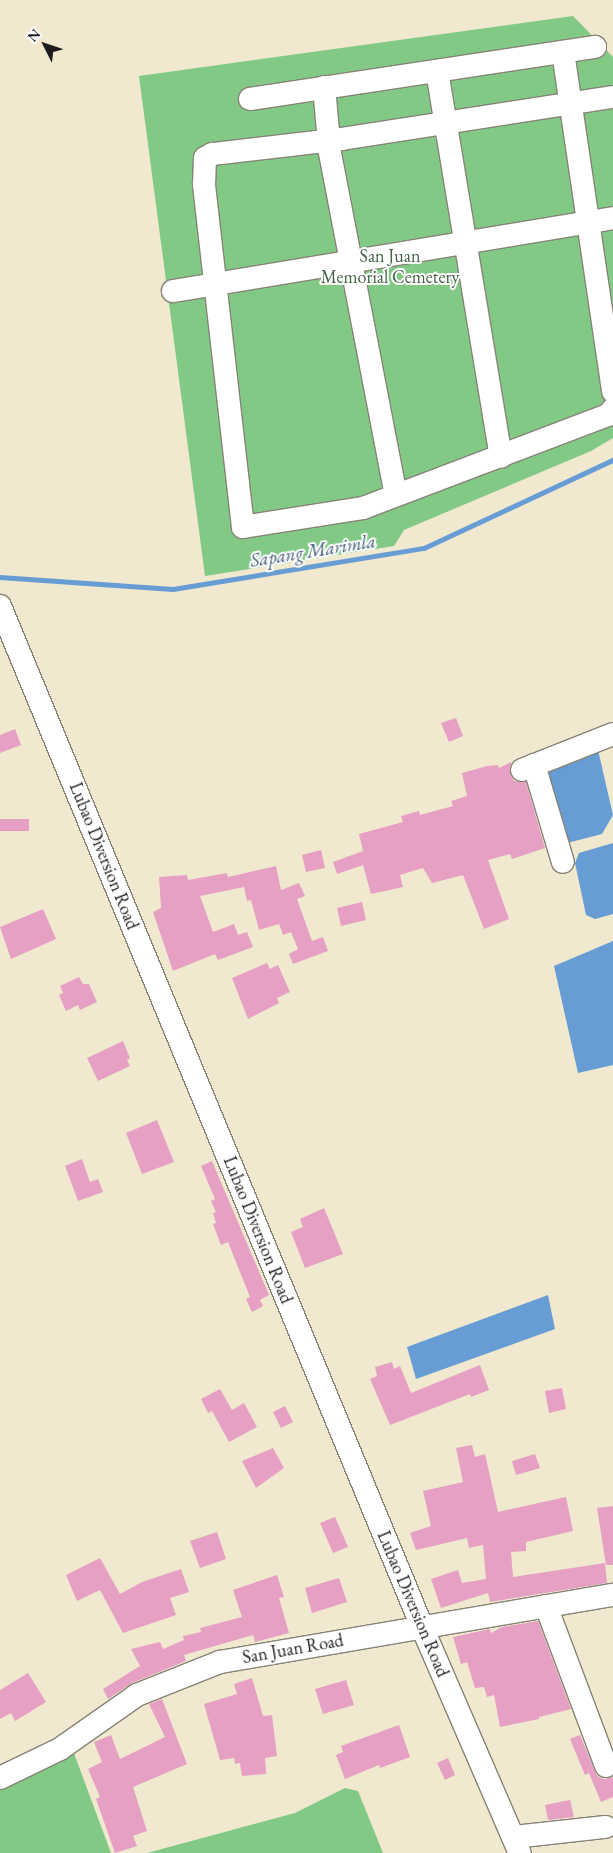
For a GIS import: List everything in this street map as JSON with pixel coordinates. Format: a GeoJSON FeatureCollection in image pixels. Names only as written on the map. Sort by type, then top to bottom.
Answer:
{"type":"FeatureCollection","features":[{"type":"Feature","properties":{"kind":"street"},"geometry":{"type":"LineString","coordinates":[[250,99],[595,47]]}},
{"type":"Feature","properties":{"kind":"street"},"geometry":{"type":"LineString","coordinates":[[563,52],[568,103],[613,391]]}},
{"type":"Feature","properties":{"kind":"street"},"geometry":{"type":"LineString","coordinates":[[437,71],[501,457]]}},
{"type":"Feature","properties":{"kind":"street"},"geometry":{"type":"LineString","coordinates":[[324,87],[328,141],[396,495]]}},
{"type":"Feature","properties":{"kind":"street"},"geometry":{"type":"LineString","coordinates":[[612,97],[205,158],[204,185],[243,527],[363,508],[608,416],[613,409]]}},
{"type":"Feature","properties":{"kind":"street"},"geometry":{"type":"LineString","coordinates":[[173,291],[465,240],[613,218]]}},
{"type":"Feature","properties":{"kind":"street","name":"Lubao Diversion Road"},"geometry":{"type":"LineString","coordinates":[[2,611],[422,1627],[517,1845]]}},
{"type":"Feature","properties":{"kind":"street"},"geometry":{"type":"LineString","coordinates":[[563,862],[528,767],[613,734]]}},
{"type":"Feature","properties":{"kind":"street","name":"San Juan Road"},"geometry":{"type":"LineString","coordinates":[[0,1778],[60,1749],[137,1695],[220,1662],[613,1595]]}},
{"type":"Feature","properties":{"kind":"street"},"geometry":{"type":"LineString","coordinates":[[546,1606],[606,1766]]}},
{"type":"Feature","properties":{"kind":"street"},"geometry":{"type":"LineString","coordinates":[[517,1845],[605,1827]]}},
{"type":"Feature","properties":{"kind":"green space","name":"San Juan Memorial Cemetery"},"geometry":{"type":"Polygon","coordinates":[[[573,16],[613,57],[613,438],[591,451],[404,530],[394,546],[205,576],[139,76],[573,16]]]}},
{"type":"Feature","properties":{"kind":"green space"},"geometry":{"type":"Polygon","coordinates":[[[72,1748],[111,1853],[0,1853],[0,1785],[72,1748]]]}},
{"type":"Feature","properties":{"kind":"green space"},"geometry":{"type":"Polygon","coordinates":[[[345,1788],[358,1791],[383,1853],[147,1853],[295,1813],[345,1788]]]}},
{"type":"Feature","properties":{"kind":"water"},"geometry":{"type":"Polygon","coordinates":[[[598,750],[613,815],[602,834],[567,843],[545,769],[598,750]]]}},
{"type":"Feature","properties":{"kind":"water"},"geometry":{"type":"Polygon","coordinates":[[[613,843],[613,914],[595,919],[586,915],[575,863],[579,853],[613,843]]]}},
{"type":"Feature","properties":{"kind":"water"},"geometry":{"type":"Polygon","coordinates":[[[613,941],[613,1065],[578,1073],[554,966],[613,941]]]}},
{"type":"Feature","properties":{"kind":"water"},"geometry":{"type":"Polygon","coordinates":[[[548,1295],[555,1329],[416,1379],[407,1347],[548,1295]]]}},
{"type":"Feature","properties":{"kind":"building"},"geometry":{"type":"Polygon","coordinates":[[[456,718],[463,736],[449,742],[441,723],[456,718]]]}},
{"type":"Feature","properties":{"kind":"building"},"geometry":{"type":"Polygon","coordinates":[[[15,729],[21,745],[0,753],[0,735],[15,729]]]}},
{"type":"Feature","properties":{"kind":"building"},"geometry":{"type":"Polygon","coordinates":[[[511,762],[510,774],[514,781],[526,782],[545,848],[512,859],[510,854],[488,860],[509,919],[484,929],[463,875],[432,883],[423,868],[400,875],[403,887],[371,894],[363,865],[337,874],[333,862],[363,851],[359,834],[403,822],[401,816],[419,811],[420,815],[453,806],[451,801],[467,796],[462,773],[487,766],[498,765],[499,768],[511,762]]]}},
{"type":"Feature","properties":{"kind":"building"},"geometry":{"type":"Polygon","coordinates":[[[0,819],[29,819],[29,831],[0,831],[0,819]]]}},
{"type":"Feature","properties":{"kind":"building"},"geometry":{"type":"Polygon","coordinates":[[[321,850],[325,868],[306,872],[302,855],[321,850]]]}},
{"type":"Feature","properties":{"kind":"building"},"geometry":{"type":"Polygon","coordinates":[[[276,866],[281,890],[299,883],[305,896],[297,899],[312,941],[323,937],[328,951],[293,964],[289,954],[298,949],[291,932],[283,935],[279,924],[259,930],[251,900],[247,901],[244,887],[200,896],[213,932],[234,924],[238,935],[247,932],[253,947],[218,960],[215,954],[173,971],[153,912],[161,908],[159,877],[187,875],[188,880],[227,873],[228,877],[276,866]]]}},
{"type":"Feature","properties":{"kind":"building"},"geometry":{"type":"Polygon","coordinates":[[[362,902],[366,920],[341,926],[337,908],[362,902]]]}},
{"type":"Feature","properties":{"kind":"building"},"geometry":{"type":"Polygon","coordinates":[[[43,909],[56,939],[11,959],[0,927],[43,909]]]}},
{"type":"Feature","properties":{"kind":"building"},"geometry":{"type":"Polygon","coordinates":[[[267,963],[270,969],[278,965],[290,992],[277,998],[279,1003],[248,1019],[232,978],[267,963]]]}},
{"type":"Feature","properties":{"kind":"building"},"geometry":{"type":"Polygon","coordinates":[[[79,977],[83,984],[89,984],[97,1002],[80,1010],[78,1005],[66,1011],[59,995],[63,993],[60,986],[79,977]]]}},
{"type":"Feature","properties":{"kind":"building"},"geometry":{"type":"Polygon","coordinates":[[[123,1041],[130,1058],[127,1060],[130,1066],[98,1081],[87,1058],[123,1041]]]}},
{"type":"Feature","properties":{"kind":"building"},"geometry":{"type":"Polygon","coordinates":[[[157,1120],[174,1162],[142,1174],[126,1133],[157,1120]]]}},
{"type":"Feature","properties":{"kind":"building"},"geometry":{"type":"Polygon","coordinates":[[[82,1159],[90,1182],[98,1179],[103,1192],[78,1201],[65,1166],[82,1159]]]}},
{"type":"Feature","properties":{"kind":"building"},"geometry":{"type":"Polygon","coordinates":[[[212,1161],[269,1295],[260,1300],[263,1306],[252,1312],[246,1299],[250,1297],[228,1242],[221,1245],[213,1224],[216,1223],[213,1213],[216,1212],[211,1201],[215,1199],[201,1166],[212,1161]]]}},
{"type":"Feature","properties":{"kind":"building"},"geometry":{"type":"Polygon","coordinates":[[[324,1208],[343,1254],[305,1268],[291,1232],[303,1227],[300,1219],[324,1208]]]}},
{"type":"Feature","properties":{"kind":"building"},"geometry":{"type":"Polygon","coordinates":[[[392,1362],[394,1369],[400,1366],[411,1393],[480,1365],[489,1390],[471,1397],[470,1394],[390,1425],[370,1379],[377,1376],[375,1367],[392,1362]]]}},
{"type":"Feature","properties":{"kind":"building"},"geometry":{"type":"Polygon","coordinates":[[[562,1388],[566,1409],[549,1413],[545,1391],[562,1388]]]}},
{"type":"Feature","properties":{"kind":"building"},"geometry":{"type":"Polygon","coordinates":[[[220,1389],[232,1410],[244,1403],[257,1427],[229,1442],[212,1411],[208,1413],[201,1399],[220,1389]]]}},
{"type":"Feature","properties":{"kind":"building"},"geometry":{"type":"Polygon","coordinates":[[[285,1406],[293,1422],[281,1428],[273,1412],[285,1406]]]}},
{"type":"Feature","properties":{"kind":"building"},"geometry":{"type":"Polygon","coordinates":[[[472,1445],[475,1457],[485,1454],[498,1512],[566,1497],[573,1531],[526,1542],[526,1551],[511,1552],[513,1577],[605,1563],[607,1583],[490,1602],[488,1593],[441,1608],[431,1579],[458,1570],[462,1583],[486,1579],[483,1545],[469,1548],[467,1538],[416,1550],[410,1533],[431,1526],[423,1491],[463,1482],[456,1448],[472,1445]]]}},
{"type":"Feature","properties":{"kind":"building"},"geometry":{"type":"Polygon","coordinates":[[[273,1448],[284,1468],[256,1488],[242,1461],[273,1448]]]}},
{"type":"Feature","properties":{"kind":"building"},"geometry":{"type":"Polygon","coordinates":[[[535,1454],[540,1468],[516,1475],[512,1461],[535,1454]]]}},
{"type":"Feature","properties":{"kind":"building"},"geometry":{"type":"Polygon","coordinates":[[[613,1506],[613,1565],[606,1565],[597,1508],[613,1506]]]}},
{"type":"Feature","properties":{"kind":"building"},"geometry":{"type":"Polygon","coordinates":[[[335,1517],[348,1547],[333,1553],[320,1523],[335,1517]]]}},
{"type":"Feature","properties":{"kind":"building"},"geometry":{"type":"Polygon","coordinates":[[[217,1532],[226,1559],[200,1568],[190,1541],[217,1532]]]}},
{"type":"Feature","properties":{"kind":"building"},"geometry":{"type":"Polygon","coordinates":[[[100,1558],[120,1594],[142,1582],[181,1569],[189,1592],[170,1598],[176,1615],[123,1633],[100,1590],[77,1601],[66,1575],[100,1558]]]}},
{"type":"Feature","properties":{"kind":"building"},"geometry":{"type":"Polygon","coordinates":[[[277,1575],[284,1597],[279,1598],[289,1633],[255,1642],[253,1635],[184,1655],[186,1661],[132,1683],[108,1699],[103,1689],[140,1666],[131,1649],[160,1642],[163,1649],[184,1640],[183,1636],[201,1632],[200,1628],[242,1617],[233,1590],[277,1575]]]}},
{"type":"Feature","properties":{"kind":"building"},"geometry":{"type":"Polygon","coordinates":[[[339,1578],[347,1602],[312,1613],[305,1588],[339,1578]]]}},
{"type":"Feature","properties":{"kind":"building"},"geometry":{"type":"Polygon","coordinates":[[[538,1621],[571,1709],[539,1717],[539,1719],[500,1727],[494,1695],[487,1697],[484,1687],[475,1688],[467,1662],[461,1664],[453,1637],[490,1629],[491,1633],[502,1627],[538,1621]]]}},
{"type":"Feature","properties":{"kind":"building"},"geometry":{"type":"Polygon","coordinates":[[[28,1673],[46,1702],[15,1721],[11,1713],[0,1719],[0,1690],[28,1673]]]}},
{"type":"Feature","properties":{"kind":"building"},"geometry":{"type":"Polygon","coordinates":[[[252,1678],[263,1716],[272,1715],[277,1756],[265,1758],[266,1774],[242,1776],[240,1763],[235,1764],[234,1758],[220,1760],[204,1704],[237,1694],[234,1684],[252,1678]]]}},
{"type":"Feature","properties":{"kind":"building"},"geometry":{"type":"Polygon","coordinates":[[[346,1680],[354,1705],[323,1714],[315,1689],[346,1680]]]}},
{"type":"Feature","properties":{"kind":"building"},"geometry":{"type":"Polygon","coordinates":[[[162,1699],[187,1764],[133,1787],[147,1831],[133,1836],[137,1846],[115,1853],[96,1799],[100,1797],[88,1769],[102,1762],[94,1742],[111,1735],[120,1759],[165,1737],[149,1704],[162,1699]]]}},
{"type":"Feature","properties":{"kind":"building"},"geometry":{"type":"Polygon","coordinates":[[[399,1725],[410,1757],[380,1768],[379,1765],[345,1779],[336,1755],[343,1752],[341,1746],[399,1725]]]}},
{"type":"Feature","properties":{"kind":"building"},"geometry":{"type":"Polygon","coordinates":[[[580,1735],[597,1776],[604,1779],[613,1777],[613,1797],[601,1802],[589,1773],[585,1775],[570,1739],[580,1735]]]}},
{"type":"Feature","properties":{"kind":"building"},"geometry":{"type":"Polygon","coordinates":[[[448,1758],[455,1775],[445,1780],[437,1763],[448,1758]]]}},
{"type":"Feature","properties":{"kind":"building"},"geometry":{"type":"Polygon","coordinates":[[[570,1800],[574,1817],[548,1820],[545,1805],[570,1800]]]}},
{"type":"Feature","properties":{"kind":"waterway","name":"Sapang Marimla"},"geometry":{"type":"LineString","coordinates":[[0,577],[173,589],[424,548],[613,460]]}}]}
